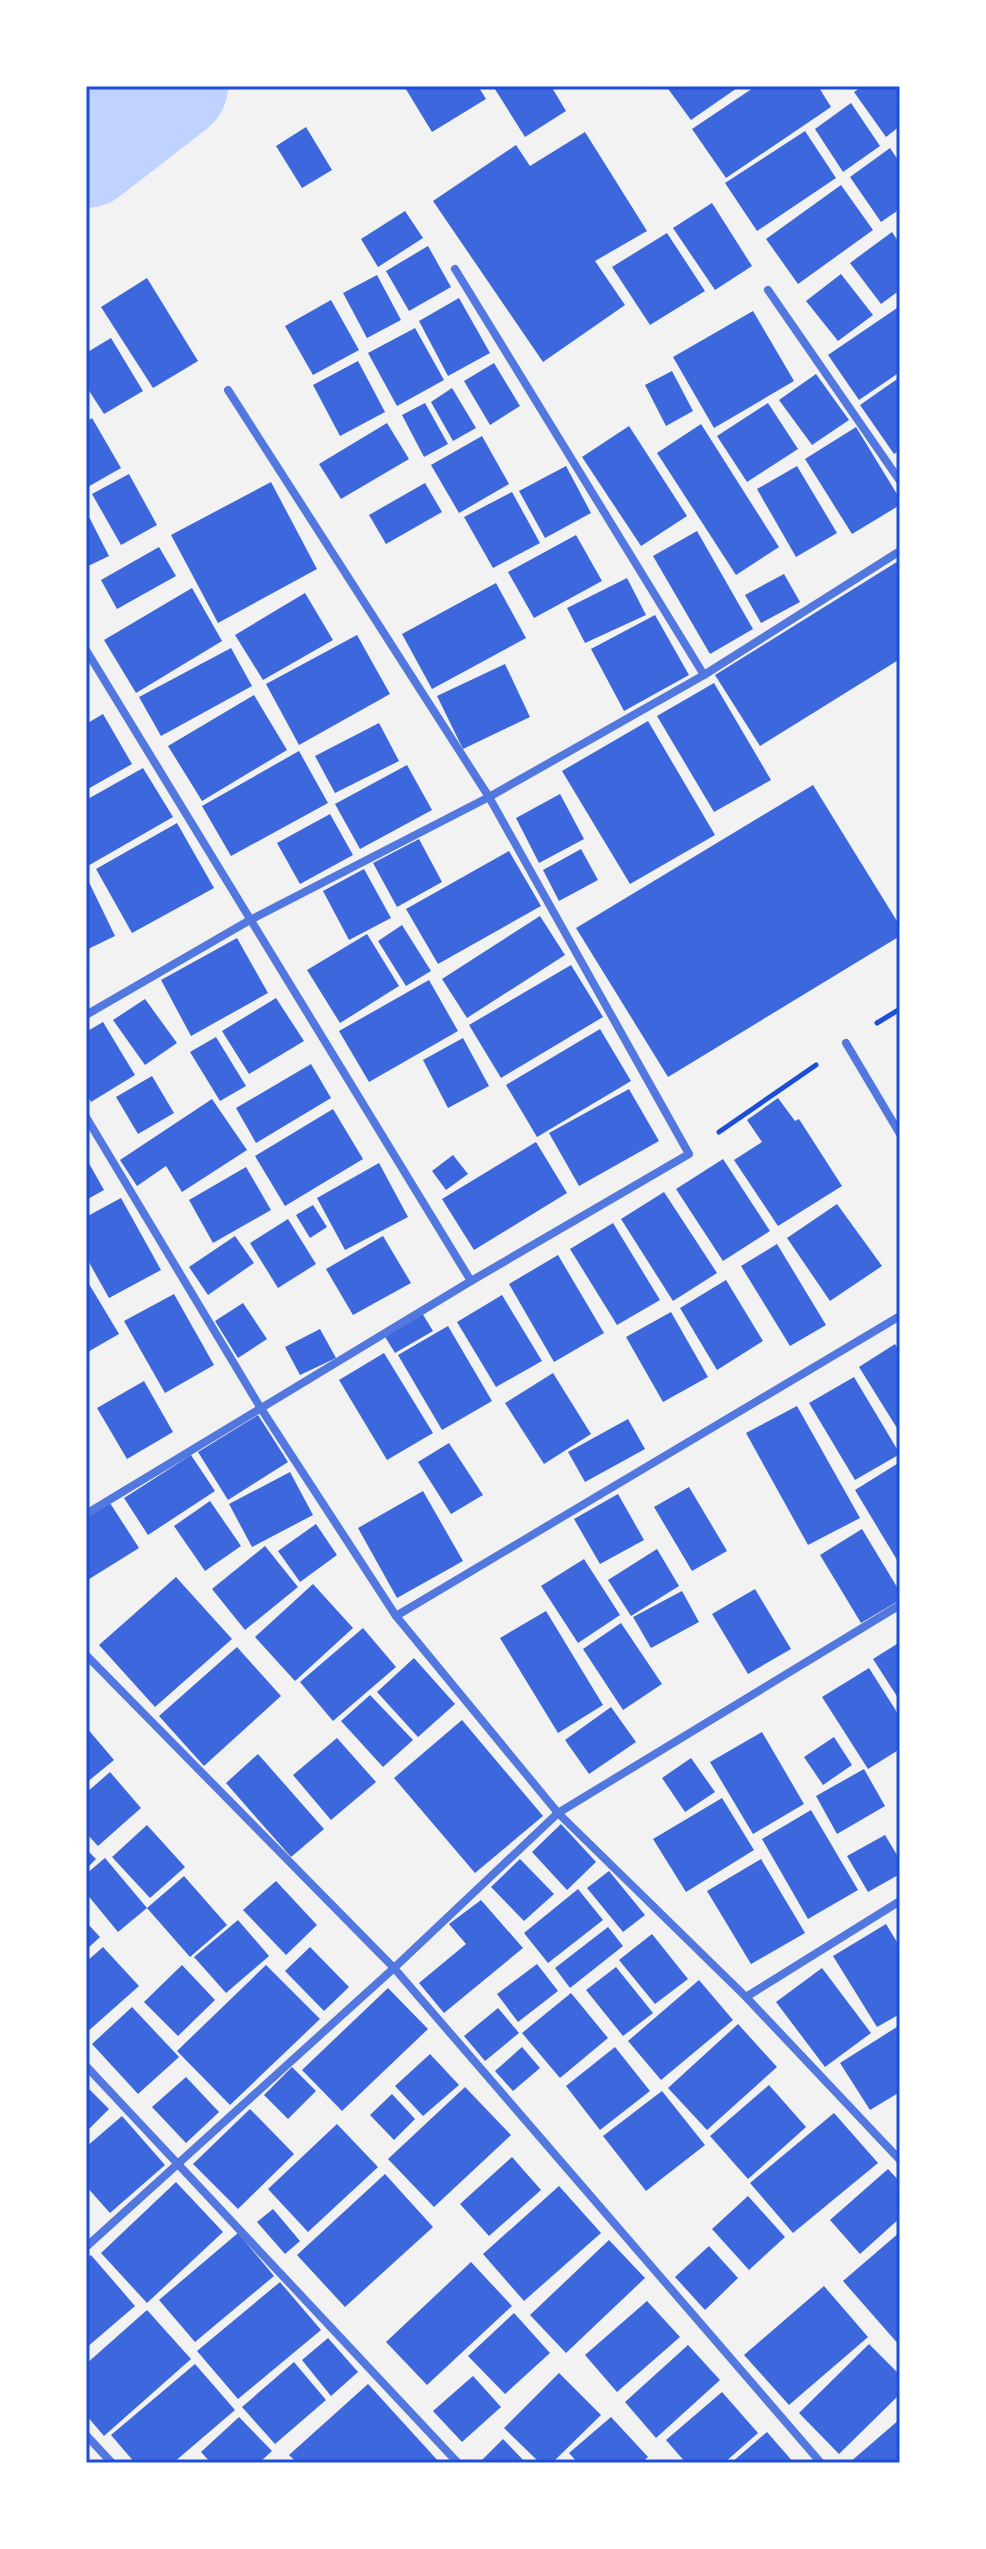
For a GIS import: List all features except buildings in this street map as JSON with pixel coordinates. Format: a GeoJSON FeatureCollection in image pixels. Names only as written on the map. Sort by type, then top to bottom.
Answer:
{"type":"FeatureCollection","features":[{"type":"Feature","properties":{"kind":"street"},"geometry":{"type":"LineString","coordinates":[[455,269],[704,675]]}},
{"type":"Feature","properties":{"kind":"street"},"geometry":{"type":"LineString","coordinates":[[768,290],[900,481]]}},
{"type":"Feature","properties":{"kind":"street"},"geometry":{"type":"LineString","coordinates":[[86,1514],[471,1281],[689,1154],[489,797],[228,390]]}},
{"type":"Feature","properties":{"kind":"street"},"geometry":{"type":"LineString","coordinates":[[86,1015],[250,920],[489,797],[704,675],[900,551]]}},
{"type":"Feature","properties":{"kind":"street"},"geometry":{"type":"LineString","coordinates":[[86,650],[471,1281]]}},
{"type":"Feature","properties":{"kind":"street"},"geometry":{"type":"LineString","coordinates":[[846,1043],[900,1134]]}},
{"type":"Feature","properties":{"kind":"street"},"geometry":{"type":"LineString","coordinates":[[86,1117],[260,1407],[396,1616],[558,1813],[746,1997],[900,2160]]}},
{"type":"Feature","properties":{"kind":"street"},"geometry":{"type":"LineString","coordinates":[[396,1616],[900,1316]]}},
{"type":"Feature","properties":{"kind":"street"},"geometry":{"type":"LineString","coordinates":[[86,2247],[394,1968],[558,1813],[900,1605]]}},
{"type":"Feature","properties":{"kind":"street"},"geometry":{"type":"LineString","coordinates":[[86,1655],[394,1968],[821,2463]]}},
{"type":"Feature","properties":{"kind":"street"},"geometry":{"type":"LineString","coordinates":[[746,1997],[900,1901]]}},
{"type":"Feature","properties":{"kind":"street"},"geometry":{"type":"LineString","coordinates":[[86,2066],[458,2463]]}},
{"type":"Feature","properties":{"kind":"street"},"geometry":{"type":"LineString","coordinates":[[86,2435],[112,2463]]}},
{"type":"Feature","properties":{"kind":"path"},"geometry":{"type":"LineString","coordinates":[[689,1154],[846,1043]]}},
{"type":"Feature","properties":{"kind":"waterway"},"geometry":{"type":"LineString","coordinates":[[86,154],[174,86]]}}]}
